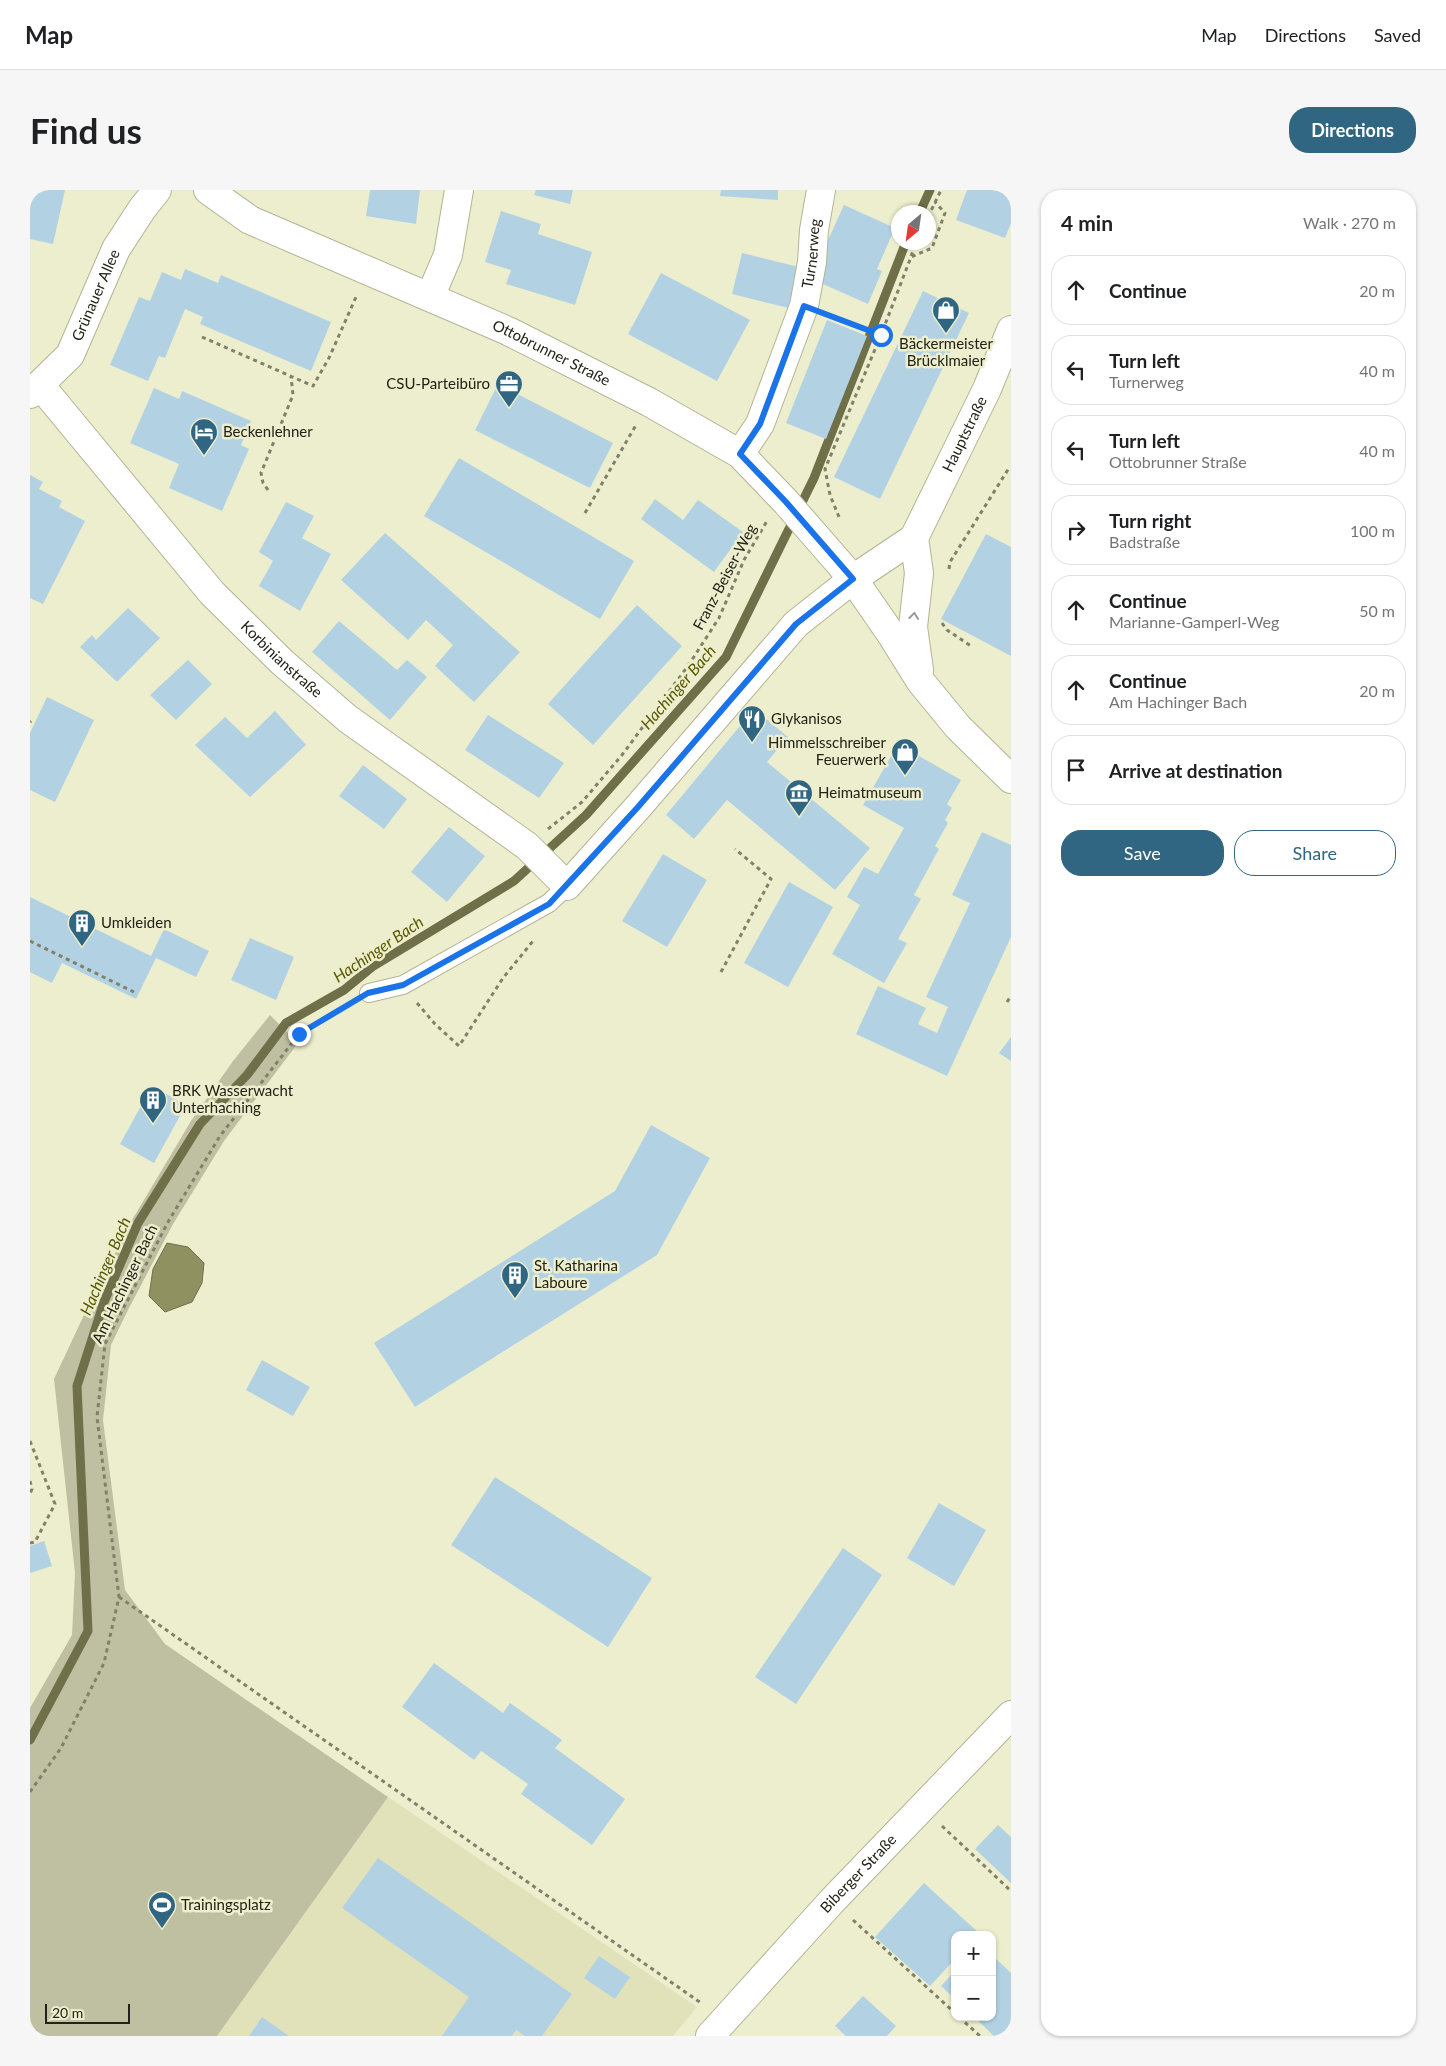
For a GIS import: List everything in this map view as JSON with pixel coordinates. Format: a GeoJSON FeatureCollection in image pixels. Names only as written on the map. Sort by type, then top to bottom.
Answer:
{"type":"FeatureCollection","features":[{"type":"Feature","properties":{"kind":"main road","name":"Grünauer Allee"},"geometry":{"type":"LineString","coordinates":[[35,389],[70,355],[116,249],[142,209],[158,190]]}},
{"type":"Feature","properties":{"kind":"main road","name":"Ottobrunner Straße"},"geometry":{"type":"LineString","coordinates":[[208,190],[250,220],[508,331],[649,402],[740,454],[777,512],[807,526],[853,579]]}},
{"type":"Feature","properties":{"kind":"main road"},"geometry":{"type":"LineString","coordinates":[[430,297],[448,255],[458,190]]}},
{"type":"Feature","properties":{"kind":"main road","name":"Turnerweg"},"geometry":{"type":"LineString","coordinates":[[740,454],[760,424],[804,306],[812,262],[814,230],[821,190]]}},
{"type":"Feature","properties":{"kind":"main road","name":"Hauptstraße"},"geometry":{"type":"LineString","coordinates":[[914,538],[983,397],[1011,330]]}},
{"type":"Feature","properties":{"kind":"main road","name":"Korbinianstraße"},"geometry":{"type":"LineString","coordinates":[[35,389],[212,593],[282,662],[348,719],[528,847],[557,888]]}},
{"type":"Feature","properties":{"kind":"main road"},"geometry":{"type":"LineString","coordinates":[[557,888],[638,807],[796,624],[853,579],[914,538],[919,573],[913,627],[921,682]]}},
{"type":"Feature","properties":{"kind":"main road"},"geometry":{"type":"LineString","coordinates":[[853,579],[921,682],[958,727],[1011,780]]}},
{"type":"Feature","properties":{"kind":"main road","name":"Biberger Straße"},"geometry":{"type":"LineString","coordinates":[[717,2028],[832,1901],[1011,1715]]}},
{"type":"Feature","properties":{"kind":"lane"},"geometry":{"type":"LineString","coordinates":[[368,993],[403,985],[557,888]]}},
{"type":"Feature","properties":{"kind":"path"},"geometry":{"type":"LineString","coordinates":[[934,205],[940,190]]}},
{"type":"Feature","properties":{"kind":"path"},"geometry":{"type":"LineString","coordinates":[[911,257],[932,248],[945,213],[935,202]]}},
{"type":"Feature","properties":{"kind":"path"},"geometry":{"type":"LineString","coordinates":[[840,520],[830,495],[825,469],[881,335],[914,250]]}},
{"type":"Feature","properties":{"kind":"path"},"geometry":{"type":"LineString","coordinates":[[804,306],[881,335]]}},
{"type":"Feature","properties":{"kind":"path"},"geometry":{"type":"LineString","coordinates":[[202,337],[313,386],[329,358],[345,318]]}},
{"type":"Feature","properties":{"kind":"path"},"geometry":{"type":"LineString","coordinates":[[268,490],[262,483],[261,473],[293,395],[292,377]]}},
{"type":"Feature","properties":{"kind":"path"},"geometry":{"type":"LineString","coordinates":[[585,513],[649,402]]}},
{"type":"Feature","properties":{"kind":"path"},"geometry":{"type":"LineString","coordinates":[[948,571],[950,562],[1008,468]]}},
{"type":"Feature","properties":{"kind":"path","name":"Franz-Beiser-Weg"},"geometry":{"type":"LineString","coordinates":[[528,847],[582,802],[622,755],[688,666],[719,618],[744,560],[777,512]]}},
{"type":"Feature","properties":{"kind":"path"},"geometry":{"type":"LineString","coordinates":[[938,616],[947,630],[970,646]]}},
{"type":"Feature","properties":{"kind":"path"},"geometry":{"type":"LineString","coordinates":[[721,972],[771,879],[735,849]]}},
{"type":"Feature","properties":{"kind":"path"},"geometry":{"type":"LineString","coordinates":[[403,985],[435,1024],[459,1046],[504,978],[547,922],[557,888]]}},
{"type":"Feature","properties":{"kind":"path"},"geometry":{"type":"LineString","coordinates":[[30,941],[134,992]]}},
{"type":"Feature","properties":{"kind":"path","name":"Am Hachinger Bach"},"geometry":{"type":"LineString","coordinates":[[30,1792],[61,1748],[104,1663],[120,1596],[97,1417],[104,1344],[168,1222],[220,1136],[299,1034],[368,993]]}},
{"type":"Feature","properties":{"kind":"path"},"geometry":{"type":"LineString","coordinates":[[1007,1002],[1011,996]]}},
{"type":"Feature","properties":{"kind":"path"},"geometry":{"type":"LineString","coordinates":[[30,1441],[55,1504],[35,1542],[30,1543]]}},
{"type":"Feature","properties":{"kind":"path"},"geometry":{"type":"LineString","coordinates":[[30,1480],[32,1489],[30,1494]]}},
{"type":"Feature","properties":{"kind":"path"},"geometry":{"type":"LineString","coordinates":[[120,1596],[717,2028]]}},
{"type":"Feature","properties":{"kind":"path"},"geometry":{"type":"LineString","coordinates":[[922,1808],[1011,1891]]}},
{"type":"Feature","properties":{"kind":"path"},"geometry":{"type":"LineString","coordinates":[[832,1901],[951,2009]]}},
{"type":"Feature","properties":{"kind":"path"},"geometry":{"type":"LineString","coordinates":[[963,2021],[980,2036]]}},
{"type":"Feature","properties":{"kind":"shaded area","name":"Trainingsplatz"},"geometry":{"type":"Polygon","coordinates":[[[270,1015],[298,1043],[224,1141],[173,1224],[111,1345],[103,1420],[125,1590],[165,1644],[388,1797],[217,2036],[38,2036],[30,2031],[30,1708],[72,1635],[75,1573],[54,1379],[91,1300],[132,1220],[191,1121],[233,1061],[270,1015]]]}},
{"type":"Feature","properties":{"kind":"shaded area"},"geometry":{"type":"Polygon","coordinates":[[[167,1243],[188,1247],[204,1263],[202,1283],[192,1302],[165,1312],[149,1296],[153,1269],[167,1243]]]}},
{"type":"Feature","properties":{"kind":"shaded area"},"geometry":{"type":"Polygon","coordinates":[[[388,1797],[697,2007],[673,2036],[217,2036],[388,1797]]]}},
{"type":"Feature","properties":{"kind":"building"},"geometry":{"type":"Polygon","coordinates":[[[30,190],[65,190],[53,244],[30,239],[30,190]]]}},
{"type":"Feature","properties":{"kind":"building"},"geometry":{"type":"Polygon","coordinates":[[[370,190],[420,190],[416,224],[366,216],[370,190]]]}},
{"type":"Feature","properties":{"kind":"building"},"geometry":{"type":"Polygon","coordinates":[[[536,190],[573,190],[570,204],[534,195],[536,190]]]}},
{"type":"Feature","properties":{"kind":"building"},"geometry":{"type":"Polygon","coordinates":[[[721,190],[778,190],[778,200],[720,196],[721,190]]]}},
{"type":"Feature","properties":{"kind":"building"},"geometry":{"type":"Polygon","coordinates":[[[967,190],[1011,190],[1011,223],[1005,238],[956,220],[967,190]]]}},
{"type":"Feature","properties":{"kind":"building"},"geometry":{"type":"Polygon","coordinates":[[[844,205],[891,226],[891,237],[877,269],[882,271],[868,304],[816,281],[828,253],[823,251],[844,205]]]}},
{"type":"Feature","properties":{"kind":"building"},"geometry":{"type":"Polygon","coordinates":[[[501,211],[541,224],[538,234],[592,252],[575,305],[506,284],[511,270],[485,262],[501,211]]]}},
{"type":"Feature","properties":{"kind":"building"},"geometry":{"type":"Polygon","coordinates":[[[742,253],[807,269],[797,310],[732,294],[742,253]]]}},
{"type":"Feature","properties":{"kind":"building"},"geometry":{"type":"Polygon","coordinates":[[[185,269],[218,283],[221,275],[331,322],[311,371],[200,324],[203,317],[185,309],[165,358],[159,356],[148,381],[110,365],[139,297],[150,301],[162,272],[181,280],[185,269]]]}},
{"type":"Feature","properties":{"kind":"building"},"geometry":{"type":"Polygon","coordinates":[[[661,273],[750,320],[717,381],[628,334],[661,273]]]}},
{"type":"Feature","properties":{"kind":"building"},"geometry":{"type":"Polygon","coordinates":[[[923,291],[969,313],[880,499],[834,477],[923,291]]]}},
{"type":"Feature","properties":{"kind":"building"},"geometry":{"type":"Polygon","coordinates":[[[827,320],[867,336],[826,439],[786,423],[827,320]]]}},
{"type":"Feature","properties":{"kind":"building"},"geometry":{"type":"Polygon","coordinates":[[[498,384],[613,443],[590,488],[475,430],[498,384]]]}},
{"type":"Feature","properties":{"kind":"building","name":"Beckenlehner"},"geometry":{"type":"Polygon","coordinates":[[[154,388],[179,399],[182,391],[251,421],[241,445],[249,449],[222,511],[169,488],[179,464],[130,443],[154,388]]]}},
{"type":"Feature","properties":{"kind":"building"},"geometry":{"type":"Polygon","coordinates":[[[459,458],[634,561],[600,619],[424,516],[459,458]]]}},
{"type":"Feature","properties":{"kind":"building"},"geometry":{"type":"Polygon","coordinates":[[[30,475],[43,482],[39,489],[62,501],[59,507],[85,521],[43,604],[30,598],[30,475]]]}},
{"type":"Feature","properties":{"kind":"building"},"geometry":{"type":"Polygon","coordinates":[[[655,499],[683,520],[698,500],[743,532],[714,572],[641,519],[655,499]]]}},
{"type":"Feature","properties":{"kind":"building"},"geometry":{"type":"Polygon","coordinates":[[[286,502],[314,516],[302,538],[331,554],[300,611],[259,586],[273,561],[259,552],[286,502]]]}},
{"type":"Feature","properties":{"kind":"building"},"geometry":{"type":"Polygon","coordinates":[[[385,533],[520,652],[474,702],[435,666],[453,645],[426,620],[408,640],[341,580],[385,533]]]}},
{"type":"Feature","properties":{"kind":"building"},"geometry":{"type":"Polygon","coordinates":[[[986,534],[1011,547],[1011,656],[941,619],[986,534]]]}},
{"type":"Feature","properties":{"kind":"building"},"geometry":{"type":"Polygon","coordinates":[[[637,605],[682,646],[593,745],[548,704],[637,605]]]}},
{"type":"Feature","properties":{"kind":"building"},"geometry":{"type":"Polygon","coordinates":[[[128,608],[160,638],[117,682],[80,647],[92,635],[96,640],[128,608]]]}},
{"type":"Feature","properties":{"kind":"building"},"geometry":{"type":"Polygon","coordinates":[[[339,621],[397,670],[407,660],[427,677],[390,720],[312,652],[339,621]]]}},
{"type":"Feature","properties":{"kind":"building"},"geometry":{"type":"Polygon","coordinates":[[[188,660],[212,684],[176,720],[150,695],[188,660]]]}},
{"type":"Feature","properties":{"kind":"building"},"geometry":{"type":"Polygon","coordinates":[[[47,697],[94,720],[55,802],[30,790],[30,733],[47,697]]]}},
{"type":"Feature","properties":{"kind":"building"},"geometry":{"type":"Polygon","coordinates":[[[754,709],[788,737],[767,762],[870,848],[835,890],[727,800],[694,839],[666,815],[754,709]]]}},
{"type":"Feature","properties":{"kind":"building"},"geometry":{"type":"Polygon","coordinates":[[[275,711],[306,745],[250,797],[195,745],[225,717],[247,738],[275,711]]]}},
{"type":"Feature","properties":{"kind":"building"},"geometry":{"type":"Polygon","coordinates":[[[488,715],[564,763],[539,798],[465,750],[488,715]]]}},
{"type":"Feature","properties":{"kind":"building"},"geometry":{"type":"Polygon","coordinates":[[[898,744],[961,780],[947,804],[952,808],[945,820],[948,823],[935,846],[939,849],[914,895],[921,899],[898,939],[907,943],[884,983],[832,954],[860,905],[847,897],[864,867],[878,874],[904,828],[863,805],[898,744]]]}},
{"type":"Feature","properties":{"kind":"building"},"geometry":{"type":"Polygon","coordinates":[[[363,765],[407,799],[384,829],[339,796],[363,765]]]}},
{"type":"Feature","properties":{"kind":"building"},"geometry":{"type":"Polygon","coordinates":[[[449,827],[485,856],[447,902],[411,872],[449,827]]]}},
{"type":"Feature","properties":{"kind":"building"},"geometry":{"type":"Polygon","coordinates":[[[982,832],[1011,845],[1011,937],[947,1076],[856,1034],[878,986],[926,1008],[918,1024],[937,1033],[948,1007],[926,997],[970,903],[952,895],[982,832]]]}},
{"type":"Feature","properties":{"kind":"building"},"geometry":{"type":"Polygon","coordinates":[[[663,854],[707,880],[667,947],[622,921],[663,854]]]}},
{"type":"Feature","properties":{"kind":"building"},"geometry":{"type":"Polygon","coordinates":[[[789,882],[833,907],[788,987],[744,963],[789,882]]]}},
{"type":"Feature","properties":{"kind":"building","name":"Umkleiden"},"geometry":{"type":"Polygon","coordinates":[[[30,897],[151,956],[164,929],[209,951],[196,977],[156,958],[136,999],[62,963],[52,983],[30,972],[30,897]]]}},
{"type":"Feature","properties":{"kind":"building"},"geometry":{"type":"Polygon","coordinates":[[[250,938],[294,957],[276,1000],[231,980],[250,938]]]}},
{"type":"Feature","properties":{"kind":"building"},"geometry":{"type":"Polygon","coordinates":[[[1011,1037],[1011,1061],[999,1053],[1011,1037]]]}},
{"type":"Feature","properties":{"kind":"building","name":"BRK Wasserwacht Unterhaching"},"geometry":{"type":"Polygon","coordinates":[[[152,1086],[186,1105],[154,1163],[120,1144],[152,1086]]]}},
{"type":"Feature","properties":{"kind":"building","name":"St. Katharina Laboure"},"geometry":{"type":"Polygon","coordinates":[[[651,1125],[710,1158],[657,1255],[415,1407],[374,1343],[615,1191],[651,1125]]]}},
{"type":"Feature","properties":{"kind":"building"},"geometry":{"type":"Polygon","coordinates":[[[262,1360],[310,1387],[293,1416],[246,1390],[262,1360]]]}},
{"type":"Feature","properties":{"kind":"building"},"geometry":{"type":"Polygon","coordinates":[[[495,1477],[652,1578],[608,1647],[451,1545],[495,1477]]]}},
{"type":"Feature","properties":{"kind":"building"},"geometry":{"type":"Polygon","coordinates":[[[939,1503],[986,1530],[954,1586],[907,1558],[939,1503]]]}},
{"type":"Feature","properties":{"kind":"building"},"geometry":{"type":"Polygon","coordinates":[[[44,1541],[52,1566],[30,1573],[30,1546],[44,1541]]]}},
{"type":"Feature","properties":{"kind":"building"},"geometry":{"type":"Polygon","coordinates":[[[843,1548],[882,1575],[796,1704],[755,1677],[843,1548]]]}},
{"type":"Feature","properties":{"kind":"building"},"geometry":{"type":"Polygon","coordinates":[[[434,1663],[503,1713],[510,1703],[562,1740],[555,1748],[625,1799],[592,1845],[521,1794],[528,1784],[481,1751],[474,1760],[402,1707],[434,1663]]]}},
{"type":"Feature","properties":{"kind":"building"},"geometry":{"type":"Polygon","coordinates":[[[998,1825],[1011,1837],[1011,1883],[975,1849],[998,1825]]]}},
{"type":"Feature","properties":{"kind":"building"},"geometry":{"type":"Polygon","coordinates":[[[378,1858],[572,1994],[542,2036],[525,2036],[516,2030],[512,2036],[442,2036],[469,1997],[342,1908],[378,1858]]]}},
{"type":"Feature","properties":{"kind":"building"},"geometry":{"type":"Polygon","coordinates":[[[924,1883],[977,1931],[951,1931],[951,1963],[930,1986],[875,1937],[924,1883]]]}},
{"type":"Feature","properties":{"kind":"building"},"geometry":{"type":"Polygon","coordinates":[[[599,1956],[630,1977],[615,1999],[584,1978],[599,1956]]]}},
{"type":"Feature","properties":{"kind":"building"},"geometry":{"type":"Polygon","coordinates":[[[996,1959],[1011,1973],[1011,2036],[994,2036],[978,2021],[996,2021],[996,1959]]]}},
{"type":"Feature","properties":{"kind":"building"},"geometry":{"type":"Polygon","coordinates":[[[951,1975],[951,1995],[941,1986],[951,1975]]]}},
{"type":"Feature","properties":{"kind":"building"},"geometry":{"type":"Polygon","coordinates":[[[863,1996],[896,2026],[887,2036],[846,2036],[835,2026],[863,1996]]]}},
{"type":"Feature","properties":{"kind":"building"},"geometry":{"type":"Polygon","coordinates":[[[262,2017],[289,2036],[249,2036],[262,2017]]]}},
{"type":"Feature","properties":{"kind":"waterway","name":"Hachinger Bach"},"geometry":{"type":"LineString","coordinates":[[923,205],[930,190]]}},
{"type":"Feature","properties":{"kind":"waterway","name":"Hachinger Bach"},"geometry":{"type":"LineString","coordinates":[[30,1740],[88,1631],[77,1386],[104,1302],[138,1223],[200,1124],[247,1075],[286,1023],[344,990],[372,967],[514,881],[586,815],[726,657],[814,478],[903,250]]}},
{"type":"Feature","properties":{"kind":"place","name":"Bäckermeister Brücklmaier"},"geometry":{"type":"Point","coordinates":[946,334]}},
{"type":"Feature","properties":{"kind":"place","name":"CSU-Parteibüro"},"geometry":{"type":"Point","coordinates":[509,408]}},
{"type":"Feature","properties":{"kind":"place","name":"Beckenlehner"},"geometry":{"type":"Point","coordinates":[204,456]}},
{"type":"Feature","properties":{"kind":"place","name":"Glykanisos"},"geometry":{"type":"Point","coordinates":[752,743]}},
{"type":"Feature","properties":{"kind":"place","name":"Himmelsschreiber Feuerwerk"},"geometry":{"type":"Point","coordinates":[905,776]}},
{"type":"Feature","properties":{"kind":"place","name":"Heimatmuseum"},"geometry":{"type":"Point","coordinates":[799,817]}},
{"type":"Feature","properties":{"kind":"place","name":"Umkleiden"},"geometry":{"type":"Point","coordinates":[82,947]}},
{"type":"Feature","properties":{"kind":"place","name":"BRK Wasserwacht Unterhaching"},"geometry":{"type":"Point","coordinates":[153,1124]}},
{"type":"Feature","properties":{"kind":"place","name":"St. Katharina Laboure"},"geometry":{"type":"Point","coordinates":[515,1299]}},
{"type":"Feature","properties":{"kind":"place","name":"Trainingsplatz"},"geometry":{"type":"Point","coordinates":[162,1929]}},
{"type":"Feature","properties":{"kind":"route"},"geometry":{"type":"LineString","coordinates":[[299,1034],[368,993],[403,985],[549,904],[638,807],[796,624],[853,579],[761,474],[740,454],[760,424],[804,306],[881,335]]}}]}
